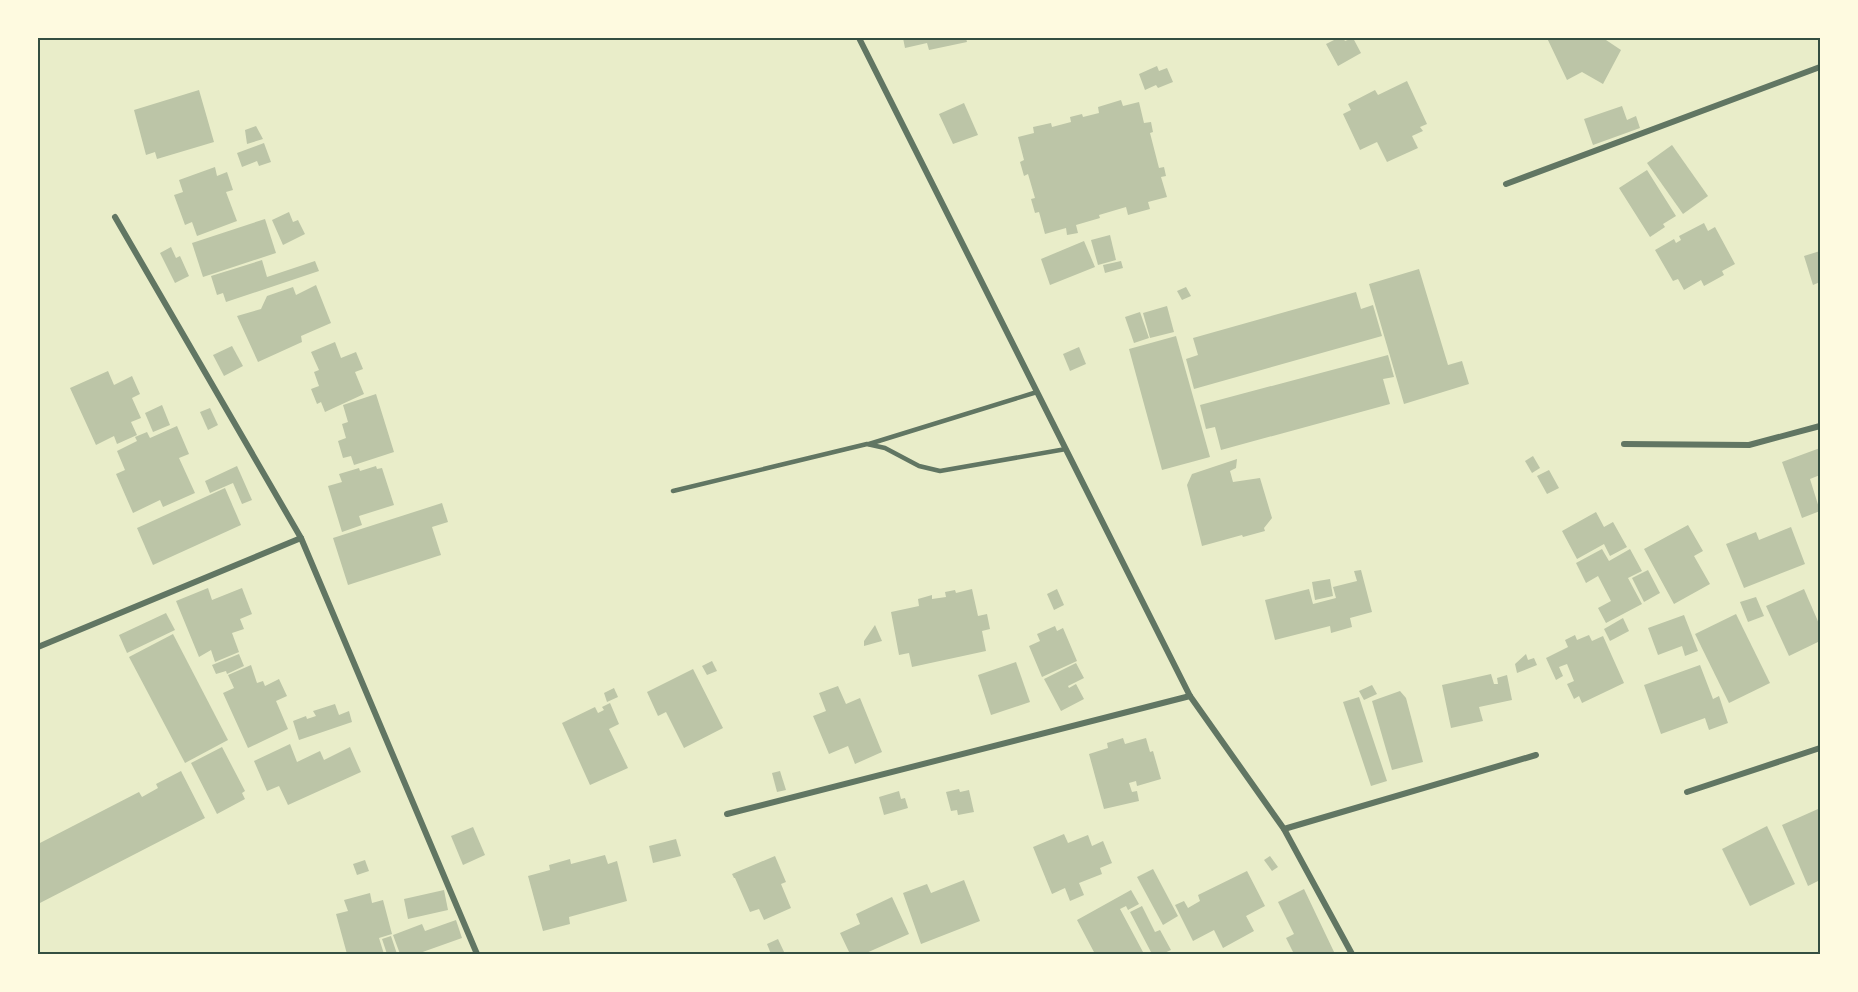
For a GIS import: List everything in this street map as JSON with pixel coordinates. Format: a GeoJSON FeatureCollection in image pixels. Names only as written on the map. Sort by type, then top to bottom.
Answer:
{"type":"FeatureCollection","features":[{"type":"Feature","properties":{"kind":"street"},"geometry":{"type":"LineString","coordinates":[[859,38],[1190,696],[1284,829],[1352,954]]}},
{"type":"Feature","properties":{"kind":"street"},"geometry":{"type":"LineString","coordinates":[[1506,184],[1821,67]]}},
{"type":"Feature","properties":{"kind":"street"},"geometry":{"type":"LineString","coordinates":[[116,217],[301,538],[477,954]]}},
{"type":"Feature","properties":{"kind":"street"},"geometry":{"type":"LineString","coordinates":[[1624,444],[1749,445],[1821,426]]}},
{"type":"Feature","properties":{"kind":"street"},"geometry":{"type":"LineString","coordinates":[[38,647],[301,538]]}},
{"type":"Feature","properties":{"kind":"street"},"geometry":{"type":"LineString","coordinates":[[727,814],[1190,696]]}},
{"type":"Feature","properties":{"kind":"street"},"geometry":{"type":"LineString","coordinates":[[1687,792],[1821,748]]}},
{"type":"Feature","properties":{"kind":"street"},"geometry":{"type":"LineString","coordinates":[[1284,829],[1536,755]]}},
{"type":"Feature","properties":{"kind":"lane"},"geometry":{"type":"LineString","coordinates":[[674,491],[867,444],[1037,392]]}},
{"type":"Feature","properties":{"kind":"lane"},"geometry":{"type":"LineString","coordinates":[[867,444],[885,448],[919,466],[940,471],[1066,449]]}},
{"type":"Feature","properties":{"kind":"building"},"geometry":{"type":"Polygon","coordinates":[[[903,38],[966,38],[967,42],[929,50],[927,43],[905,48],[903,38]]]}},
{"type":"Feature","properties":{"kind":"building"},"geometry":{"type":"Polygon","coordinates":[[[1343,38],[1345,41],[1353,38],[1361,53],[1338,66],[1326,44],[1343,38]]]}},
{"type":"Feature","properties":{"kind":"building"},"geometry":{"type":"Polygon","coordinates":[[[1547,38],[1603,38],[1621,50],[1603,84],[1582,72],[1567,80],[1547,38]]]}},
{"type":"Feature","properties":{"kind":"building"},"geometry":{"type":"Polygon","coordinates":[[[1157,66],[1159,71],[1167,68],[1173,82],[1145,90],[1139,74],[1157,66]]]}},
{"type":"Feature","properties":{"kind":"building"},"geometry":{"type":"Polygon","coordinates":[[[1407,81],[1427,124],[1420,127],[1423,131],[1412,136],[1418,148],[1387,162],[1377,142],[1360,150],[1343,114],[1351,110],[1348,104],[1375,90],[1378,95],[1407,81]]]}},
{"type":"Feature","properties":{"kind":"building"},"geometry":{"type":"Polygon","coordinates":[[[199,90],[214,142],[157,159],[155,152],[146,155],[134,110],[199,90]]]}},
{"type":"Feature","properties":{"kind":"building"},"geometry":{"type":"Polygon","coordinates":[[[1121,100],[1123,106],[1139,102],[1144,123],[1151,122],[1153,132],[1150,133],[1159,168],[1164,167],[1166,176],[1161,177],[1167,197],[1148,202],[1150,209],[1128,215],[1126,207],[1099,215],[1100,218],[1076,225],[1078,233],[1067,235],[1066,228],[1045,234],[1039,212],[1035,213],[1031,199],[1035,198],[1028,174],[1024,176],[1020,162],[1024,160],[1018,137],[1034,133],[1033,127],[1051,123],[1052,127],[1071,122],[1070,117],[1099,113],[1098,107],[1121,100]]]}},
{"type":"Feature","properties":{"kind":"building"},"geometry":{"type":"Polygon","coordinates":[[[964,103],[978,135],[953,144],[939,114],[964,103]]]}},
{"type":"Feature","properties":{"kind":"building"},"geometry":{"type":"Polygon","coordinates":[[[1622,106],[1627,120],[1636,116],[1640,128],[1593,145],[1584,119],[1622,106]]]}},
{"type":"Feature","properties":{"kind":"building"},"geometry":{"type":"Polygon","coordinates":[[[256,126],[263,139],[247,144],[245,130],[256,126]]]}},
{"type":"Feature","properties":{"kind":"building"},"geometry":{"type":"Polygon","coordinates":[[[264,143],[271,162],[259,166],[257,161],[242,167],[237,153],[264,143]]]}},
{"type":"Feature","properties":{"kind":"building"},"geometry":{"type":"Polygon","coordinates":[[[1672,145],[1708,196],[1683,214],[1647,163],[1672,145]]]}},
{"type":"Feature","properties":{"kind":"building"},"geometry":{"type":"Polygon","coordinates":[[[215,167],[217,176],[227,172],[233,190],[226,192],[237,221],[197,236],[192,222],[185,225],[174,195],[183,192],[179,180],[215,167]]]}},
{"type":"Feature","properties":{"kind":"building"},"geometry":{"type":"Polygon","coordinates":[[[1647,170],[1676,216],[1663,224],[1665,227],[1650,237],[1619,188],[1647,170]]]}},
{"type":"Feature","properties":{"kind":"building"},"geometry":{"type":"Polygon","coordinates":[[[289,212],[293,222],[298,220],[305,234],[283,245],[272,220],[289,212]]]}},
{"type":"Feature","properties":{"kind":"building"},"geometry":{"type":"Polygon","coordinates":[[[265,219],[276,253],[203,277],[192,243],[265,219]]]}},
{"type":"Feature","properties":{"kind":"building"},"geometry":{"type":"Polygon","coordinates":[[[1704,223],[1708,231],[1715,227],[1735,264],[1722,271],[1724,275],[1704,286],[1701,280],[1684,290],[1678,279],[1673,281],[1655,250],[1674,239],[1676,243],[1681,240],[1679,236],[1704,223]]]}},
{"type":"Feature","properties":{"kind":"building"},"geometry":{"type":"Polygon","coordinates":[[[1110,235],[1116,260],[1098,265],[1091,240],[1110,235]]]}},
{"type":"Feature","properties":{"kind":"building"},"geometry":{"type":"Polygon","coordinates":[[[1084,241],[1095,267],[1050,285],[1041,259],[1084,241]]]}},
{"type":"Feature","properties":{"kind":"building"},"geometry":{"type":"Polygon","coordinates":[[[171,247],[176,258],[180,256],[189,276],[175,283],[160,253],[171,247]]]}},
{"type":"Feature","properties":{"kind":"building"},"geometry":{"type":"Polygon","coordinates":[[[1820,251],[1820,282],[1813,285],[1804,256],[1820,251]]]}},
{"type":"Feature","properties":{"kind":"building"},"geometry":{"type":"Polygon","coordinates":[[[262,260],[267,277],[315,261],[319,271],[226,302],[223,293],[217,295],[211,276],[262,260]]]}},
{"type":"Feature","properties":{"kind":"building"},"geometry":{"type":"Polygon","coordinates":[[[1121,261],[1123,268],[1105,273],[1103,265],[1121,261]]]}},
{"type":"Feature","properties":{"kind":"building"},"geometry":{"type":"Polygon","coordinates":[[[1419,269],[1448,365],[1462,361],[1469,384],[1404,404],[1369,284],[1419,269]]]}},
{"type":"Feature","properties":{"kind":"building"},"geometry":{"type":"Polygon","coordinates":[[[316,285],[331,323],[301,336],[302,342],[258,362],[237,316],[261,309],[267,296],[293,287],[296,295],[316,285]]]}},
{"type":"Feature","properties":{"kind":"building"},"geometry":{"type":"Polygon","coordinates":[[[1186,287],[1191,296],[1182,300],[1177,291],[1186,287]]]}},
{"type":"Feature","properties":{"kind":"building"},"geometry":{"type":"Polygon","coordinates":[[[1356,292],[1361,309],[1373,305],[1382,336],[1194,389],[1186,359],[1198,355],[1193,338],[1356,292]]]}},
{"type":"Feature","properties":{"kind":"building"},"geometry":{"type":"Polygon","coordinates":[[[1167,306],[1174,332],[1150,338],[1143,313],[1167,306]]]}},
{"type":"Feature","properties":{"kind":"building"},"geometry":{"type":"Polygon","coordinates":[[[1140,312],[1149,338],[1134,343],[1125,317],[1140,312]]]}},
{"type":"Feature","properties":{"kind":"building"},"geometry":{"type":"Polygon","coordinates":[[[1176,336],[1210,457],[1162,470],[1129,349],[1176,336]]]}},
{"type":"Feature","properties":{"kind":"building"},"geometry":{"type":"Polygon","coordinates":[[[335,342],[341,358],[356,352],[363,369],[355,372],[364,394],[325,412],[321,402],[317,404],[311,389],[319,386],[314,372],[319,370],[311,352],[335,342]]]}},
{"type":"Feature","properties":{"kind":"building"},"geometry":{"type":"Polygon","coordinates":[[[232,346],[243,366],[224,376],[213,355],[232,346]]]}},
{"type":"Feature","properties":{"kind":"building"},"geometry":{"type":"Polygon","coordinates":[[[1079,347],[1086,364],[1070,371],[1063,354],[1079,347]]]}},
{"type":"Feature","properties":{"kind":"building"},"geometry":{"type":"Polygon","coordinates":[[[1388,355],[1394,377],[1383,379],[1390,404],[1221,450],[1215,427],[1206,429],[1200,405],[1388,355]]]}},
{"type":"Feature","properties":{"kind":"building"},"geometry":{"type":"Polygon","coordinates":[[[108,371],[114,385],[132,376],[140,394],[132,398],[141,418],[131,422],[137,435],[117,444],[114,436],[96,445],[70,388],[108,371]]]}},
{"type":"Feature","properties":{"kind":"building"},"geometry":{"type":"Polygon","coordinates":[[[376,394],[394,452],[354,465],[351,456],[343,458],[338,441],[346,438],[342,424],[348,422],[343,405],[376,394]]]}},
{"type":"Feature","properties":{"kind":"building"},"geometry":{"type":"Polygon","coordinates":[[[162,405],[170,425],[153,432],[145,413],[162,405]]]}},
{"type":"Feature","properties":{"kind":"building"},"geometry":{"type":"Polygon","coordinates":[[[210,408],[218,425],[208,430],[200,412],[210,408]]]}},
{"type":"Feature","properties":{"kind":"building"},"geometry":{"type":"Polygon","coordinates":[[[177,426],[189,454],[179,458],[195,493],[163,507],[160,500],[133,513],[116,474],[125,470],[117,451],[137,441],[135,437],[147,432],[150,438],[177,426]]]}},
{"type":"Feature","properties":{"kind":"building"},"geometry":{"type":"Polygon","coordinates":[[[1820,448],[1820,475],[1810,479],[1820,511],[1802,518],[1782,462],[1820,448]]]}},
{"type":"Feature","properties":{"kind":"building"},"geometry":{"type":"Polygon","coordinates":[[[1533,456],[1540,468],[1532,473],[1525,461],[1533,456]]]}},
{"type":"Feature","properties":{"kind":"building"},"geometry":{"type":"Polygon","coordinates":[[[1237,459],[1236,468],[1230,471],[1233,482],[1260,478],[1272,518],[1264,528],[1265,531],[1202,546],[1187,485],[1192,474],[1237,459]]]}},
{"type":"Feature","properties":{"kind":"building"},"geometry":{"type":"Polygon","coordinates":[[[237,466],[252,500],[242,504],[233,483],[210,493],[205,481],[237,466]]]}},
{"type":"Feature","properties":{"kind":"building"},"geometry":{"type":"Polygon","coordinates":[[[376,466],[377,469],[382,468],[394,505],[359,516],[362,525],[342,532],[328,486],[342,482],[339,474],[376,466]]]}},
{"type":"Feature","properties":{"kind":"building"},"geometry":{"type":"Polygon","coordinates":[[[1549,470],[1559,488],[1547,494],[1537,476],[1549,470]]]}},
{"type":"Feature","properties":{"kind":"building"},"geometry":{"type":"Polygon","coordinates":[[[225,488],[241,525],[153,565],[137,528],[225,488]]]}},
{"type":"Feature","properties":{"kind":"building"},"geometry":{"type":"Polygon","coordinates":[[[442,503],[448,522],[432,527],[441,555],[348,585],[333,538],[442,503]]]}},
{"type":"Feature","properties":{"kind":"building"},"geometry":{"type":"Polygon","coordinates":[[[1596,512],[1604,527],[1613,522],[1627,547],[1610,556],[1604,544],[1577,559],[1562,531],[1596,512]]]}},
{"type":"Feature","properties":{"kind":"building"},"geometry":{"type":"Polygon","coordinates":[[[1688,525],[1703,551],[1694,556],[1710,584],[1674,604],[1644,549],[1688,525]]]}},
{"type":"Feature","properties":{"kind":"building"},"geometry":{"type":"Polygon","coordinates":[[[1791,527],[1805,564],[1744,588],[1726,544],[1756,532],[1759,540],[1791,527]]]}},
{"type":"Feature","properties":{"kind":"building"},"geometry":{"type":"Polygon","coordinates":[[[1602,549],[1609,561],[1630,549],[1642,571],[1628,578],[1642,604],[1606,623],[1598,608],[1611,601],[1598,576],[1586,583],[1576,563],[1602,549]]]}},
{"type":"Feature","properties":{"kind":"building"},"geometry":{"type":"Polygon","coordinates":[[[1361,570],[1372,612],[1350,618],[1352,627],[1331,633],[1330,626],[1275,640],[1265,600],[1309,589],[1313,604],[1336,598],[1333,587],[1357,581],[1354,571],[1361,570]]]}},
{"type":"Feature","properties":{"kind":"building"},"geometry":{"type":"Polygon","coordinates":[[[1648,570],[1660,593],[1644,602],[1632,578],[1648,570]]]}},
{"type":"Feature","properties":{"kind":"building"},"geometry":{"type":"Polygon","coordinates":[[[1330,579],[1333,596],[1315,600],[1312,582],[1330,579]]]}},
{"type":"Feature","properties":{"kind":"building"},"geometry":{"type":"Polygon","coordinates":[[[208,588],[212,600],[242,588],[252,614],[240,619],[244,629],[232,633],[239,652],[215,662],[211,650],[199,657],[176,601],[208,588]]]}},
{"type":"Feature","properties":{"kind":"building"},"geometry":{"type":"Polygon","coordinates":[[[972,589],[978,616],[987,614],[990,629],[982,631],[986,651],[912,667],[909,653],[899,655],[891,612],[919,606],[918,599],[932,595],[932,599],[946,597],[945,592],[955,590],[956,593],[972,589]]]}},
{"type":"Feature","properties":{"kind":"building"},"geometry":{"type":"Polygon","coordinates":[[[1057,589],[1064,605],[1054,610],[1047,594],[1057,589]]]}},
{"type":"Feature","properties":{"kind":"building"},"geometry":{"type":"Polygon","coordinates":[[[1804,589],[1820,626],[1820,641],[1789,656],[1766,606],[1804,589]]]}},
{"type":"Feature","properties":{"kind":"building"},"geometry":{"type":"Polygon","coordinates":[[[1756,597],[1764,616],[1748,622],[1740,602],[1756,597]]]}},
{"type":"Feature","properties":{"kind":"building"},"geometry":{"type":"Polygon","coordinates":[[[166,613],[175,630],[127,653],[119,635],[166,613]]]}},
{"type":"Feature","properties":{"kind":"building"},"geometry":{"type":"Polygon","coordinates":[[[1736,614],[1770,683],[1729,703],[1695,634],[1736,614]]]}},
{"type":"Feature","properties":{"kind":"building"},"geometry":{"type":"Polygon","coordinates":[[[1684,615],[1698,651],[1685,656],[1682,646],[1658,655],[1648,628],[1684,615]]]}},
{"type":"Feature","properties":{"kind":"building"},"geometry":{"type":"Polygon","coordinates":[[[1623,618],[1629,631],[1610,641],[1604,629],[1623,618]]]}},
{"type":"Feature","properties":{"kind":"building"},"geometry":{"type":"Polygon","coordinates":[[[875,625],[882,641],[864,646],[864,641],[875,625]]]}},
{"type":"Feature","properties":{"kind":"building"},"geometry":{"type":"Polygon","coordinates":[[[1055,626],[1057,631],[1063,628],[1077,661],[1042,677],[1029,646],[1040,641],[1037,634],[1055,626]]]}},
{"type":"Feature","properties":{"kind":"building"},"geometry":{"type":"Polygon","coordinates":[[[173,634],[228,740],[185,763],[129,657],[173,634]]]}},
{"type":"Feature","properties":{"kind":"building"},"geometry":{"type":"Polygon","coordinates":[[[1575,635],[1577,640],[1589,635],[1592,641],[1603,636],[1624,683],[1582,703],[1579,696],[1574,699],[1567,684],[1574,681],[1567,664],[1559,667],[1563,676],[1556,680],[1546,658],[1568,647],[1565,640],[1575,635]]]}},
{"type":"Feature","properties":{"kind":"building"},"geometry":{"type":"Polygon","coordinates":[[[239,654],[244,666],[227,674],[226,671],[216,674],[212,665],[239,654]]]}},
{"type":"Feature","properties":{"kind":"building"},"geometry":{"type":"Polygon","coordinates":[[[1526,654],[1528,660],[1534,658],[1537,665],[1517,673],[1515,664],[1526,654]]]}},
{"type":"Feature","properties":{"kind":"building"},"geometry":{"type":"Polygon","coordinates":[[[712,661],[717,671],[707,675],[702,666],[712,661]]]}},
{"type":"Feature","properties":{"kind":"building"},"geometry":{"type":"Polygon","coordinates":[[[1016,662],[1030,702],[991,715],[978,675],[1016,662]]]}},
{"type":"Feature","properties":{"kind":"building"},"geometry":{"type":"Polygon","coordinates":[[[1076,663],[1084,678],[1068,686],[1069,688],[1076,684],[1084,699],[1061,711],[1044,679],[1076,663]]]}},
{"type":"Feature","properties":{"kind":"building"},"geometry":{"type":"Polygon","coordinates":[[[251,665],[257,683],[263,681],[265,686],[279,679],[287,696],[276,701],[288,729],[248,748],[223,693],[234,688],[228,675],[251,665]]]}},
{"type":"Feature","properties":{"kind":"building"},"geometry":{"type":"Polygon","coordinates":[[[1700,665],[1713,699],[1719,696],[1728,723],[1709,730],[1705,718],[1661,734],[1644,685],[1700,665]]]}},
{"type":"Feature","properties":{"kind":"building"},"geometry":{"type":"Polygon","coordinates":[[[693,669],[723,728],[684,748],[666,712],[658,716],[647,692],[693,669]]]}},
{"type":"Feature","properties":{"kind":"building"},"geometry":{"type":"Polygon","coordinates":[[[1491,674],[1494,684],[1498,684],[1497,678],[1507,675],[1512,700],[1479,707],[1483,721],[1451,728],[1442,685],[1491,674]]]}},
{"type":"Feature","properties":{"kind":"building"},"geometry":{"type":"Polygon","coordinates":[[[1372,685],[1377,694],[1364,700],[1359,691],[1372,685]]]}},
{"type":"Feature","properties":{"kind":"building"},"geometry":{"type":"Polygon","coordinates":[[[838,686],[846,704],[860,698],[882,752],[855,764],[848,746],[829,754],[813,716],[826,711],[819,693],[838,686]]]}},
{"type":"Feature","properties":{"kind":"building"},"geometry":{"type":"Polygon","coordinates":[[[614,688],[618,697],[607,702],[604,693],[614,688]]]}},
{"type":"Feature","properties":{"kind":"building"},"geometry":{"type":"Polygon","coordinates":[[[1400,691],[1406,698],[1423,762],[1392,770],[1372,701],[1400,691]]]}},
{"type":"Feature","properties":{"kind":"building"},"geometry":{"type":"Polygon","coordinates":[[[1359,697],[1387,781],[1371,786],[1343,702],[1359,697]]]}},
{"type":"Feature","properties":{"kind":"building"},"geometry":{"type":"Polygon","coordinates":[[[610,703],[619,724],[609,729],[628,768],[590,785],[562,723],[595,707],[598,713],[604,710],[602,707],[610,703]]]}},
{"type":"Feature","properties":{"kind":"building"},"geometry":{"type":"Polygon","coordinates":[[[335,704],[339,715],[349,711],[352,722],[299,740],[293,721],[306,716],[307,719],[316,716],[313,711],[335,704]]]}},
{"type":"Feature","properties":{"kind":"building"},"geometry":{"type":"Polygon","coordinates":[[[1123,738],[1125,744],[1146,738],[1150,752],[1153,751],[1161,779],[1137,786],[1136,781],[1129,783],[1132,792],[1137,791],[1139,801],[1104,809],[1089,754],[1108,748],[1107,743],[1123,738]]]}},
{"type":"Feature","properties":{"kind":"building"},"geometry":{"type":"Polygon","coordinates":[[[290,744],[297,762],[320,751],[324,760],[350,747],[361,772],[288,805],[279,786],[267,791],[254,761],[290,744]]]}},
{"type":"Feature","properties":{"kind":"building"},"geometry":{"type":"Polygon","coordinates":[[[222,747],[245,791],[242,793],[245,799],[217,814],[191,763],[222,747]]]}},
{"type":"Feature","properties":{"kind":"building"},"geometry":{"type":"Polygon","coordinates":[[[181,771],[205,818],[38,904],[38,844],[139,792],[142,797],[158,788],[156,784],[181,771]]]}},
{"type":"Feature","properties":{"kind":"building"},"geometry":{"type":"Polygon","coordinates":[[[780,771],[786,790],[777,792],[772,773],[780,771]]]}},
{"type":"Feature","properties":{"kind":"building"},"geometry":{"type":"Polygon","coordinates":[[[959,789],[960,792],[969,790],[974,812],[958,815],[957,810],[951,811],[946,792],[959,789]]]}},
{"type":"Feature","properties":{"kind":"building"},"geometry":{"type":"Polygon","coordinates":[[[899,791],[901,799],[905,798],[908,808],[884,815],[879,797],[899,791]]]}},
{"type":"Feature","properties":{"kind":"building"},"geometry":{"type":"Polygon","coordinates":[[[1818,809],[1820,814],[1820,880],[1808,886],[1782,825],[1818,809]]]}},
{"type":"Feature","properties":{"kind":"building"},"geometry":{"type":"Polygon","coordinates":[[[1767,826],[1795,884],[1750,906],[1722,849],[1767,826]]]}},
{"type":"Feature","properties":{"kind":"building"},"geometry":{"type":"Polygon","coordinates":[[[473,827],[485,855],[463,865],[451,836],[473,827]]]}},
{"type":"Feature","properties":{"kind":"building"},"geometry":{"type":"Polygon","coordinates":[[[1064,834],[1068,843],[1088,835],[1092,846],[1103,841],[1112,863],[1100,868],[1102,874],[1079,883],[1084,895],[1070,901],[1065,888],[1052,894],[1033,847],[1064,834]]]}},
{"type":"Feature","properties":{"kind":"building"},"geometry":{"type":"Polygon","coordinates":[[[676,839],[681,856],[653,863],[649,846],[676,839]]]}},
{"type":"Feature","properties":{"kind":"building"},"geometry":{"type":"Polygon","coordinates":[[[605,855],[608,864],[617,861],[627,901],[569,917],[570,924],[543,931],[528,876],[550,870],[549,865],[570,859],[571,864],[605,855]]]}},
{"type":"Feature","properties":{"kind":"building"},"geometry":{"type":"Polygon","coordinates":[[[775,856],[786,882],[781,884],[791,908],[764,920],[759,909],[750,912],[732,874],[775,856]]]}},
{"type":"Feature","properties":{"kind":"building"},"geometry":{"type":"Polygon","coordinates":[[[1270,856],[1278,867],[1272,871],[1264,860],[1270,856]]]}},
{"type":"Feature","properties":{"kind":"building"},"geometry":{"type":"Polygon","coordinates":[[[365,860],[369,871],[357,875],[353,864],[365,860]]]}},
{"type":"Feature","properties":{"kind":"building"},"geometry":{"type":"Polygon","coordinates":[[[1153,869],[1178,916],[1163,925],[1137,877],[1153,869]]]}},
{"type":"Feature","properties":{"kind":"building"},"geometry":{"type":"Polygon","coordinates":[[[1247,871],[1265,906],[1246,916],[1254,931],[1223,948],[1214,930],[1193,941],[1175,905],[1184,901],[1188,908],[1200,901],[1198,895],[1247,871]]]}},
{"type":"Feature","properties":{"kind":"building"},"geometry":{"type":"Polygon","coordinates":[[[964,880],[980,921],[921,944],[903,893],[927,884],[931,893],[964,880]]]}},
{"type":"Feature","properties":{"kind":"building"},"geometry":{"type":"Polygon","coordinates":[[[1304,889],[1335,954],[1305,954],[1304,952],[1294,954],[1286,938],[1294,934],[1278,902],[1304,889]]]}},
{"type":"Feature","properties":{"kind":"building"},"geometry":{"type":"Polygon","coordinates":[[[444,890],[448,910],[408,919],[404,899],[444,890]]]}},
{"type":"Feature","properties":{"kind":"building"},"geometry":{"type":"Polygon","coordinates":[[[1131,890],[1139,904],[1128,910],[1126,906],[1120,909],[1143,952],[1139,954],[1095,954],[1077,920],[1131,890]]]}},
{"type":"Feature","properties":{"kind":"building"},"geometry":{"type":"Polygon","coordinates":[[[370,893],[372,903],[383,900],[392,934],[379,938],[384,954],[347,954],[336,914],[348,911],[344,900],[370,893]]]}},
{"type":"Feature","properties":{"kind":"building"},"geometry":{"type":"Polygon","coordinates":[[[892,897],[909,934],[864,954],[850,954],[840,933],[860,924],[856,914],[892,897]]]}},
{"type":"Feature","properties":{"kind":"building"},"geometry":{"type":"Polygon","coordinates":[[[1142,906],[1155,932],[1160,930],[1171,950],[1162,954],[1152,954],[1130,912],[1142,906]]]}},
{"type":"Feature","properties":{"kind":"building"},"geometry":{"type":"Polygon","coordinates":[[[456,920],[462,938],[417,954],[400,954],[393,935],[422,924],[425,931],[456,920]]]}},
{"type":"Feature","properties":{"kind":"building"},"geometry":{"type":"Polygon","coordinates":[[[391,936],[397,954],[387,954],[382,939],[391,936]]]}},
{"type":"Feature","properties":{"kind":"building"},"geometry":{"type":"Polygon","coordinates":[[[778,939],[785,954],[771,954],[767,944],[778,939]]]}}]}
